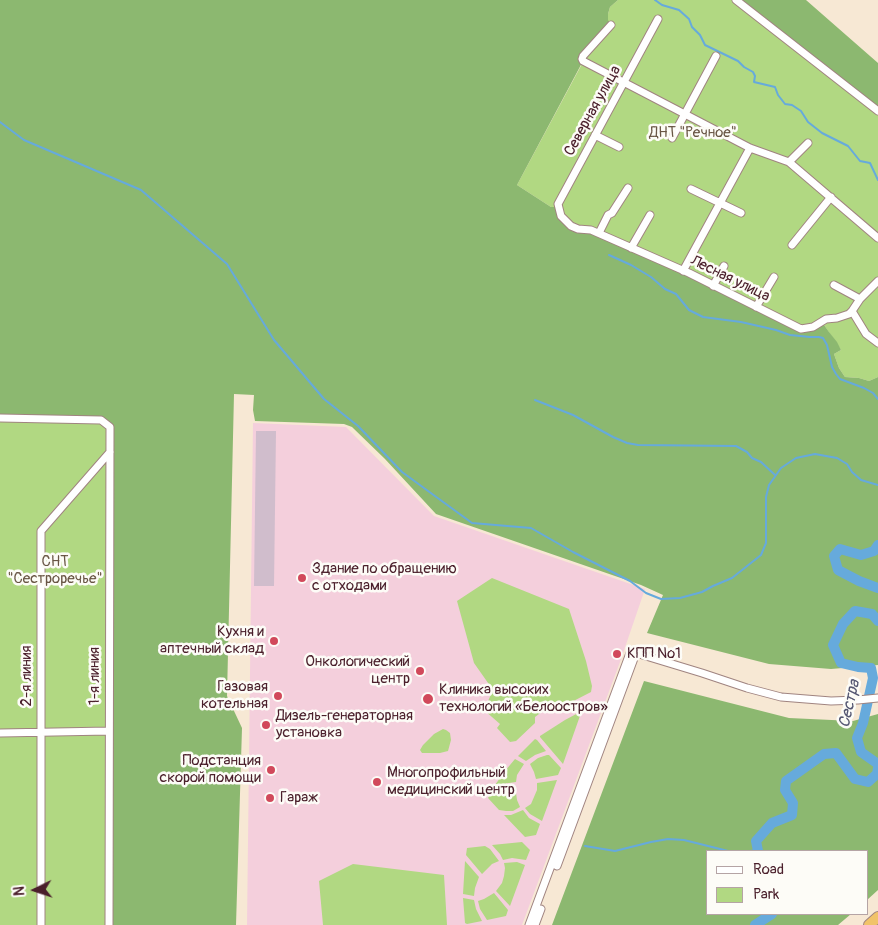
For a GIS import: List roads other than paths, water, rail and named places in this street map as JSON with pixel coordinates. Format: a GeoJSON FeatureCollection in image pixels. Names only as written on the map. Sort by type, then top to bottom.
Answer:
{"type":"FeatureCollection","features":[{"type":"Feature","properties":{"kind":"highway"},"geometry":{"type":"LineString","coordinates":[[869,925],[878,917]]}},
{"type":"Feature","properties":{"kind":"street"},"geometry":{"type":"LineString","coordinates":[[736,0],[878,111]]}},
{"type":"Feature","properties":{"kind":"street","name":"Северная улица"},"geometry":{"type":"LineString","coordinates":[[561,216],[558,204],[658,20]]}},
{"type":"Feature","properties":{"kind":"street"},"geometry":{"type":"LineString","coordinates":[[611,25],[592,44],[582,59],[587,64],[750,148],[789,162],[878,238]]}},
{"type":"Feature","properties":{"kind":"street"},"geometry":{"type":"LineString","coordinates":[[672,138],[716,56]]}},
{"type":"Feature","properties":{"kind":"street"},"geometry":{"type":"LineString","coordinates":[[595,136],[620,147]]}},
{"type":"Feature","properties":{"kind":"street"},"geometry":{"type":"LineString","coordinates":[[789,162],[808,143]]}},
{"type":"Feature","properties":{"kind":"street"},"geometry":{"type":"LineString","coordinates":[[683,271],[750,148]]}},
{"type":"Feature","properties":{"kind":"street"},"geometry":{"type":"LineString","coordinates":[[599,233],[608,215],[612,213],[628,188]]}},
{"type":"Feature","properties":{"kind":"street"},"geometry":{"type":"LineString","coordinates":[[691,189],[740,213]]}},
{"type":"Feature","properties":{"kind":"street"},"geometry":{"type":"LineString","coordinates":[[792,245],[831,197]]}},
{"type":"Feature","properties":{"kind":"street"},"geometry":{"type":"LineString","coordinates":[[631,248],[650,215]]}},
{"type":"Feature","properties":{"kind":"street","name":"Лесная улица"},"geometry":{"type":"LineString","coordinates":[[561,216],[571,226],[599,233],[683,271],[801,329],[813,326],[826,319],[844,316],[852,311]]}},
{"type":"Feature","properties":{"kind":"street"},"geometry":{"type":"LineString","coordinates":[[713,286],[724,266]]}},
{"type":"Feature","properties":{"kind":"street"},"geometry":{"type":"LineString","coordinates":[[756,307],[774,277]]}},
{"type":"Feature","properties":{"kind":"street"},"geometry":{"type":"LineString","coordinates":[[878,282],[860,299],[852,311],[866,334],[878,342]]}},
{"type":"Feature","properties":{"kind":"street"},"geometry":{"type":"LineString","coordinates":[[834,285],[860,299]]}},
{"type":"Feature","properties":{"kind":"street","name":"1-я линия"},"geometry":{"type":"LineString","coordinates":[[0,418],[101,420],[110,427],[109,925]]}},
{"type":"Feature","properties":{"kind":"street","name":"2-я линия"},"geometry":{"type":"LineString","coordinates":[[41,925],[41,531],[110,452]]}},
{"type":"Feature","properties":{"kind":"street"},"geometry":{"type":"LineString","coordinates":[[529,925],[630,653],[636,653],[781,697],[831,701],[878,698]]}},
{"type":"Feature","properties":{"kind":"street"},"geometry":{"type":"LineString","coordinates":[[534,925],[636,653]]}},
{"type":"Feature","properties":{"kind":"street"},"geometry":{"type":"LineString","coordinates":[[0,733],[109,731]]}},
{"type":"Feature","properties":{"kind":"waterway"},"geometry":{"type":"LineString","coordinates":[[655,0],[662,5],[679,10],[689,19],[692,27],[700,35],[705,45],[738,61],[753,72],[755,76],[754,82],[775,87],[785,104],[792,105],[801,111],[808,122],[822,133],[848,146],[860,161],[870,163],[878,180]]}},
{"type":"Feature","properties":{"kind":"waterway"},"geometry":{"type":"LineString","coordinates":[[0,122],[24,140],[141,190],[227,264],[274,340],[324,399],[358,426],[402,472],[472,523],[531,528],[630,581],[646,593],[661,599],[680,598],[702,592],[732,578],[761,555],[766,543],[766,497],[769,485],[781,468],[796,458],[815,454],[837,458],[847,464],[852,472],[861,480],[878,485]]}},
{"type":"Feature","properties":{"kind":"waterway"},"geometry":{"type":"LineString","coordinates":[[609,255],[651,277],[665,289],[676,294],[689,310],[703,317],[741,322],[790,335],[823,338],[827,345],[832,367],[840,379],[864,388],[873,393],[878,399]]}},
{"type":"Feature","properties":{"kind":"waterway"},"geometry":{"type":"LineString","coordinates":[[535,400],[573,415],[627,443],[638,445],[736,446],[761,462],[775,475]]}},
{"type":"Feature","properties":{"kind":"waterway","name":"Сестра"},"geometry":{"type":"LineString","coordinates":[[878,545],[874,551],[861,555],[840,549],[834,556],[838,570],[878,588]]}},
{"type":"Feature","properties":{"kind":"waterway","name":"Сестра"},"geometry":{"type":"LineString","coordinates":[[878,621],[872,614],[855,611],[843,624],[833,645],[841,663],[871,668],[873,678],[863,723],[857,738],[861,752],[878,764]]}},
{"type":"Feature","properties":{"kind":"waterway","name":"Сестра"},"geometry":{"type":"LineString","coordinates":[[758,850],[756,841],[772,823],[792,815],[793,803],[785,790],[786,781],[824,754],[836,753],[855,779],[868,782],[877,774],[878,768]]}},
{"type":"Feature","properties":{"kind":"waterway"},"geometry":{"type":"LineString","coordinates":[[585,846],[615,851],[668,839],[684,840],[724,850]]}},
{"type":"Feature","properties":{"kind":"waterway","name":"Сестра"},"geometry":{"type":"LineString","coordinates":[[755,925],[770,915]]}},
{"type":"Feature","properties":{"kind":"place","name":"Здание по обращению с отходами"},"geometry":{"type":"Point","coordinates":[302,578]}},
{"type":"Feature","properties":{"kind":"place","name":"Кухня и аптечный склад"},"geometry":{"type":"Point","coordinates":[274,641]}},
{"type":"Feature","properties":{"kind":"place","name":"КПП №1"},"geometry":{"type":"Point","coordinates":[617,654]}},
{"type":"Feature","properties":{"kind":"place","name":"Онкологический центр"},"geometry":{"type":"Point","coordinates":[420,671]}},
{"type":"Feature","properties":{"kind":"place","name":"Газовая котельная"},"geometry":{"type":"Point","coordinates":[278,696]}},
{"type":"Feature","properties":{"kind":"place","name":"Клиника высоких технологий «Белоостров»"},"geometry":{"type":"Point","coordinates":[428,699]}},
{"type":"Feature","properties":{"kind":"place","name":"Дизель-генераторная установка"},"geometry":{"type":"Point","coordinates":[266,725]}},
{"type":"Feature","properties":{"kind":"place","name":"Подстанция скорой помощи"},"geometry":{"type":"Point","coordinates":[271,770]}},
{"type":"Feature","properties":{"kind":"place","name":"Многопрофильный медицинский центр"},"geometry":{"type":"Point","coordinates":[377,782]}},
{"type":"Feature","properties":{"kind":"place","name":"Гараж"},"geometry":{"type":"Point","coordinates":[270,798]}},
{"type":"Feature","properties":{"kind":"park label","name":"ДНТ \"Речное\""},"geometry":{"type":"Point","coordinates":[693,133]}},
{"type":"Feature","properties":{"kind":"park label","name":"СНТ \"Сестроречье\""},"geometry":{"type":"Point","coordinates":[55,570]}}]}
